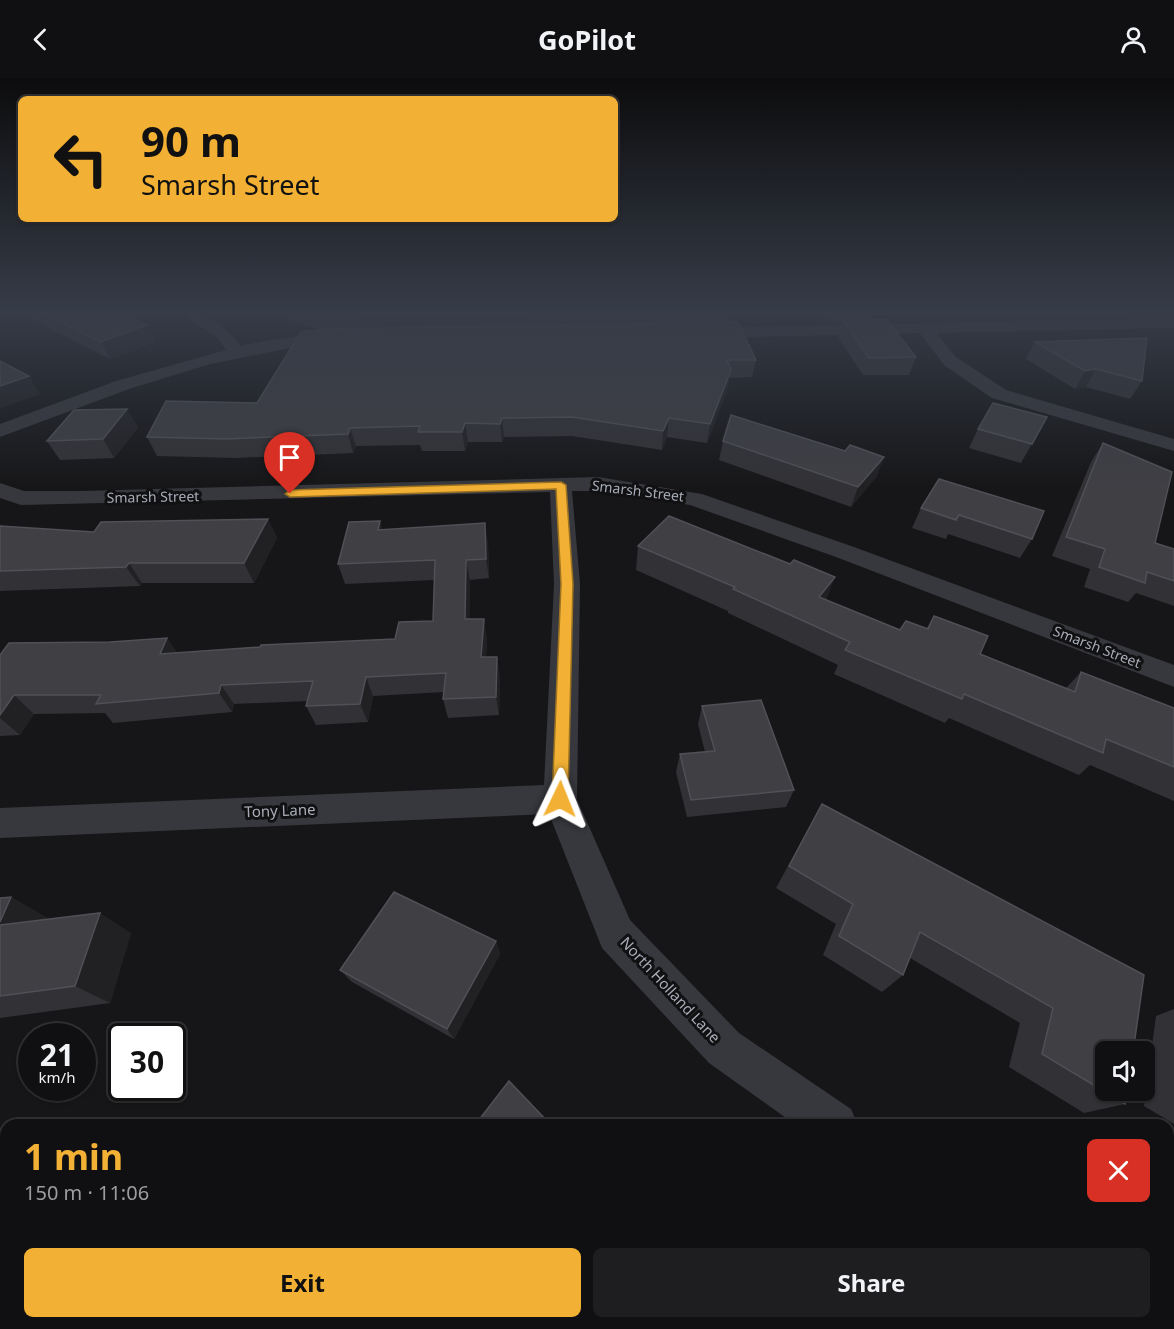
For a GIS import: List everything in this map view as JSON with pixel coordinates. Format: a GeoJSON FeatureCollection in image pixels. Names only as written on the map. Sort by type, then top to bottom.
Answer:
{"type":"FeatureCollection","features":[{"type":"Feature","properties":{"kind":"street"},"geometry":{"type":"LineString","coordinates":[[0,431],[167,370]]}},
{"type":"Feature","properties":{"kind":"street"},"geometry":{"type":"LineString","coordinates":[[964,370],[999,394],[1174,445]]}},
{"type":"Feature","properties":{"kind":"street","name":"Smarsh Street"},"geometry":{"type":"LineString","coordinates":[[0,490],[21,498],[82,498],[598,484],[694,499],[844,552],[1174,676]]}},
{"type":"Feature","properties":{"kind":"street","name":"North Holland Lane"},"geometry":{"type":"LineString","coordinates":[[561,485],[567,584],[560,799],[616,934],[724,1048],[826,1119]]}},
{"type":"Feature","properties":{"kind":"street","name":"Tony Lane"},"geometry":{"type":"LineString","coordinates":[[0,823],[560,799]]}},
{"type":"Feature","properties":{"kind":"building"},"geometry":{"type":"Polygon","coordinates":[[[0,370],[18,370],[29,376],[0,386],[0,370]]]}},
{"type":"Feature","properties":{"kind":"building"},"geometry":{"type":"Polygon","coordinates":[[[277,370],[731,370],[710,424],[669,418],[663,431],[572,417],[502,418],[500,424],[465,423],[462,432],[418,432],[420,426],[350,428],[348,434],[226,439],[147,437],[166,401],[257,403],[277,370]]]}},
{"type":"Feature","properties":{"kind":"building"},"geometry":{"type":"Polygon","coordinates":[[[1101,370],[1143,370],[1142,381],[1101,370]]]}},
{"type":"Feature","properties":{"kind":"building"},"geometry":{"type":"Polygon","coordinates":[[[993,403],[1047,417],[1032,444],[978,429],[993,403]]]}},
{"type":"Feature","properties":{"kind":"building"},"geometry":{"type":"Polygon","coordinates":[[[127,409],[103,439],[47,441],[74,410],[127,409]]]}},
{"type":"Feature","properties":{"kind":"building"},"geometry":{"type":"Polygon","coordinates":[[[731,415],[845,451],[850,445],[884,457],[858,487],[723,441],[731,415]]]}},
{"type":"Feature","properties":{"kind":"building"},"geometry":{"type":"Polygon","coordinates":[[[1103,443],[1172,472],[1155,543],[1174,549],[1174,581],[1147,572],[1145,583],[1099,567],[1105,549],[1066,537],[1103,443]]]}},
{"type":"Feature","properties":{"kind":"building"},"geometry":{"type":"Polygon","coordinates":[[[939,479],[1044,511],[1032,539],[959,515],[956,520],[921,508],[939,479]]]}},
{"type":"Feature","properties":{"kind":"building"},"geometry":{"type":"Polygon","coordinates":[[[669,516],[790,564],[794,560],[835,577],[819,597],[900,630],[906,621],[928,629],[934,616],[988,636],[980,654],[1075,692],[1081,672],[1174,708],[1174,767],[1106,739],[1103,753],[964,694],[962,699],[845,650],[850,642],[733,589],[735,587],[638,546],[669,516]]]}},
{"type":"Feature","properties":{"kind":"building"},"geometry":{"type":"Polygon","coordinates":[[[268,519],[244,563],[129,563],[126,567],[0,571],[0,526],[94,532],[101,522],[268,519]]]}},
{"type":"Feature","properties":{"kind":"building"},"geometry":{"type":"Polygon","coordinates":[[[380,521],[378,530],[485,523],[486,559],[466,560],[465,619],[484,619],[481,657],[497,657],[496,697],[443,699],[446,673],[366,677],[360,704],[306,706],[313,681],[221,685],[219,693],[96,704],[101,695],[14,695],[0,715],[0,655],[9,643],[110,642],[167,638],[160,654],[260,647],[261,645],[395,639],[399,622],[433,621],[435,560],[338,564],[349,522],[380,521]]]}},
{"type":"Feature","properties":{"kind":"building"},"geometry":{"type":"Polygon","coordinates":[[[761,700],[794,790],[691,800],[680,754],[715,751],[702,706],[761,700]]]}},
{"type":"Feature","properties":{"kind":"building"},"geometry":{"type":"Polygon","coordinates":[[[822,804],[1144,975],[1135,1041],[1095,1041],[1095,1086],[1042,1054],[1053,1008],[920,932],[903,975],[839,936],[853,904],[789,866],[822,804]]]}},
{"type":"Feature","properties":{"kind":"building"},"geometry":{"type":"Polygon","coordinates":[[[394,892],[496,941],[447,1029],[340,970],[394,892]]]}},
{"type":"Feature","properties":{"kind":"building"},"geometry":{"type":"Polygon","coordinates":[[[11,897],[0,922],[0,898],[11,897]]]}},
{"type":"Feature","properties":{"kind":"building"},"geometry":{"type":"Polygon","coordinates":[[[100,913],[75,986],[0,996],[0,925],[100,913]]]}},
{"type":"Feature","properties":{"kind":"building"},"geometry":{"type":"Polygon","coordinates":[[[509,1081],[545,1119],[480,1119],[509,1081]]]}},
{"type":"Feature","properties":{"kind":"route"},"geometry":{"type":"LineString","coordinates":[[290,494],[561,485],[567,584],[560,799]]}}]}
